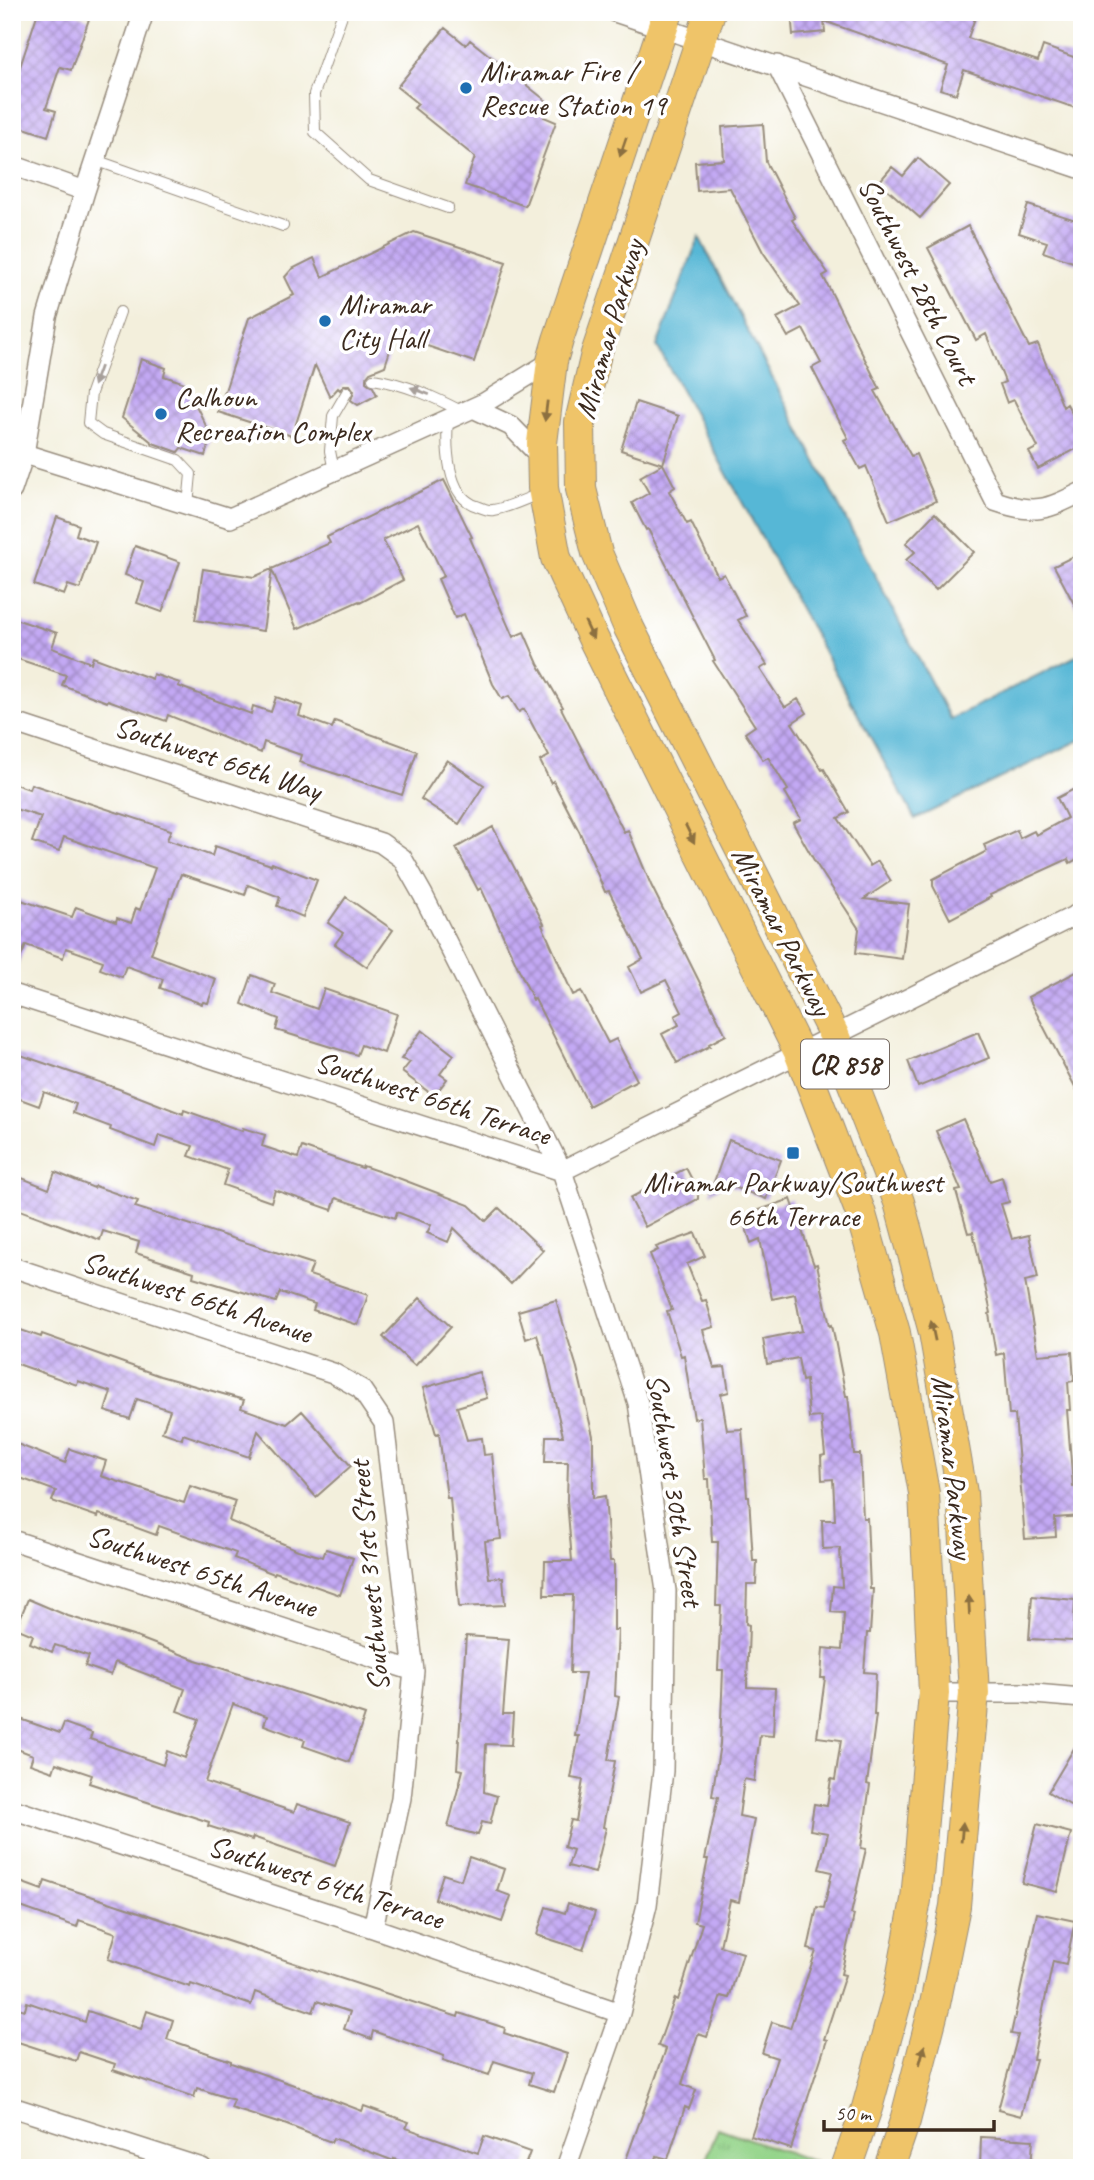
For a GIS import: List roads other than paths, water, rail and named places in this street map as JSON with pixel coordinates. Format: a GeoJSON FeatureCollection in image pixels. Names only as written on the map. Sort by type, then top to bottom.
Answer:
{"type":"FeatureCollection","features":[{"type":"Feature","properties":{"kind":"main road","name":"Miramar Parkway"},"geometry":{"type":"LineString","coordinates":[[710,12],[596,354],[580,422],[581,489],[597,553],[629,628],[834,1035],[900,1202],[934,1332],[962,1493],[974,1693],[955,1906],[935,2004],[905,2121],[889,2168]]}},
{"type":"Feature","properties":{"kind":"main road","name":"Miramar Parkway"},"geometry":{"type":"LineString","coordinates":[[665,20],[552,361],[542,443],[543,493],[556,558],[593,638],[799,1052],[860,1211],[895,1334],[924,1493],[934,1693],[916,1900],[898,1995],[867,2108],[846,2168]]}},
{"type":"Feature","properties":{"kind":"street"},"geometry":{"type":"LineString","coordinates":[[12,491],[47,317],[144,12]]}},
{"type":"Feature","properties":{"kind":"street"},"geometry":{"type":"LineString","coordinates":[[615,12],[665,20],[701,40],[1082,169]]}},
{"type":"Feature","properties":{"kind":"street","name":"Southwest 28th Court"},"geometry":{"type":"LineString","coordinates":[[777,65],[995,501],[1019,510],[1048,509],[1082,492]]}},
{"type":"Feature","properties":{"kind":"street"},"geometry":{"type":"LineString","coordinates":[[12,165],[85,191]]}},
{"type":"Feature","properties":{"kind":"street"},"geometry":{"type":"LineString","coordinates":[[18,452],[229,519],[484,403],[552,361]]}},
{"type":"Feature","properties":{"kind":"street"},"geometry":{"type":"LineString","coordinates":[[461,413],[511,426],[542,458]]}},
{"type":"Feature","properties":{"kind":"street","name":"Southwest 66th Way"},"geometry":{"type":"LineString","coordinates":[[12,722],[381,843],[402,858]]}},
{"type":"Feature","properties":{"kind":"street","name":"Southwest 30th Street"},"geometry":{"type":"LineString","coordinates":[[402,858],[562,1171],[638,1403],[666,1591],[663,1771],[646,1905],[620,2013],[566,2168]]}},
{"type":"Feature","properties":{"kind":"street","name":"Southwest 66th Terrace"},"geometry":{"type":"LineString","coordinates":[[12,993],[562,1171],[1082,912]]}},
{"type":"Feature","properties":{"kind":"street","name":"Southwest 66th Avenue"},"geometry":{"type":"LineString","coordinates":[[12,1267],[333,1373],[361,1389]]}},
{"type":"Feature","properties":{"kind":"street","name":"Southwest 31st Street"},"geometry":{"type":"LineString","coordinates":[[361,1389],[384,1423],[414,1671],[401,1798],[373,1928]]}},
{"type":"Feature","properties":{"kind":"street","name":"Southwest 65th Avenue"},"geometry":{"type":"LineString","coordinates":[[12,1540],[414,1671]]}},
{"type":"Feature","properties":{"kind":"street"},"geometry":{"type":"LineString","coordinates":[[934,1693],[1023,1693],[1082,1698]]}},
{"type":"Feature","properties":{"kind":"street","name":"Southwest 64th Terrace"},"geometry":{"type":"LineString","coordinates":[[12,1809],[620,2013]]}},
{"type":"Feature","properties":{"kind":"street"},"geometry":{"type":"LineString","coordinates":[[12,2107],[202,2168]]}},
{"type":"Feature","properties":{"kind":"lane"},"geometry":{"type":"LineString","coordinates":[[343,12],[314,94],[315,132],[369,180],[448,208]]}},
{"type":"Feature","properties":{"kind":"lane"},"geometry":{"type":"LineString","coordinates":[[95,160],[283,226]]}},
{"type":"Feature","properties":{"kind":"lane"},"geometry":{"type":"LineString","coordinates":[[120,312],[91,393],[88,423],[103,434],[178,460],[191,474],[188,505]]}},
{"type":"Feature","properties":{"kind":"lane"},"geometry":{"type":"LineString","coordinates":[[373,379],[397,382],[431,396],[461,413],[446,443],[447,459],[455,485],[470,504],[491,510],[543,493]]}},
{"type":"Feature","properties":{"kind":"lane"},"geometry":{"type":"LineString","coordinates":[[334,472],[330,451],[333,416],[347,393]]}},
{"type":"Feature","properties":{"kind":"water"},"geometry":{"type":"Polygon","coordinates":[[[699,237],[950,719],[1082,653],[1082,739],[915,819],[657,346],[699,237]]]}},
{"type":"Feature","properties":{"kind":"place","name":"Miramar Fire / Rescue Station 19"},"geometry":{"type":"Point","coordinates":[466,88]}},
{"type":"Feature","properties":{"kind":"place","name":"Miramar City Hall"},"geometry":{"type":"Point","coordinates":[325,321]}},
{"type":"Feature","properties":{"kind":"place","name":"Calhoun Recreation Complex"},"geometry":{"type":"Point","coordinates":[161,414]}},
{"type":"Feature","properties":{"kind":"place","name":"Miramar Parkway/Southwest 66th Terrace"},"geometry":{"type":"Point","coordinates":[793,1153]}}]}
